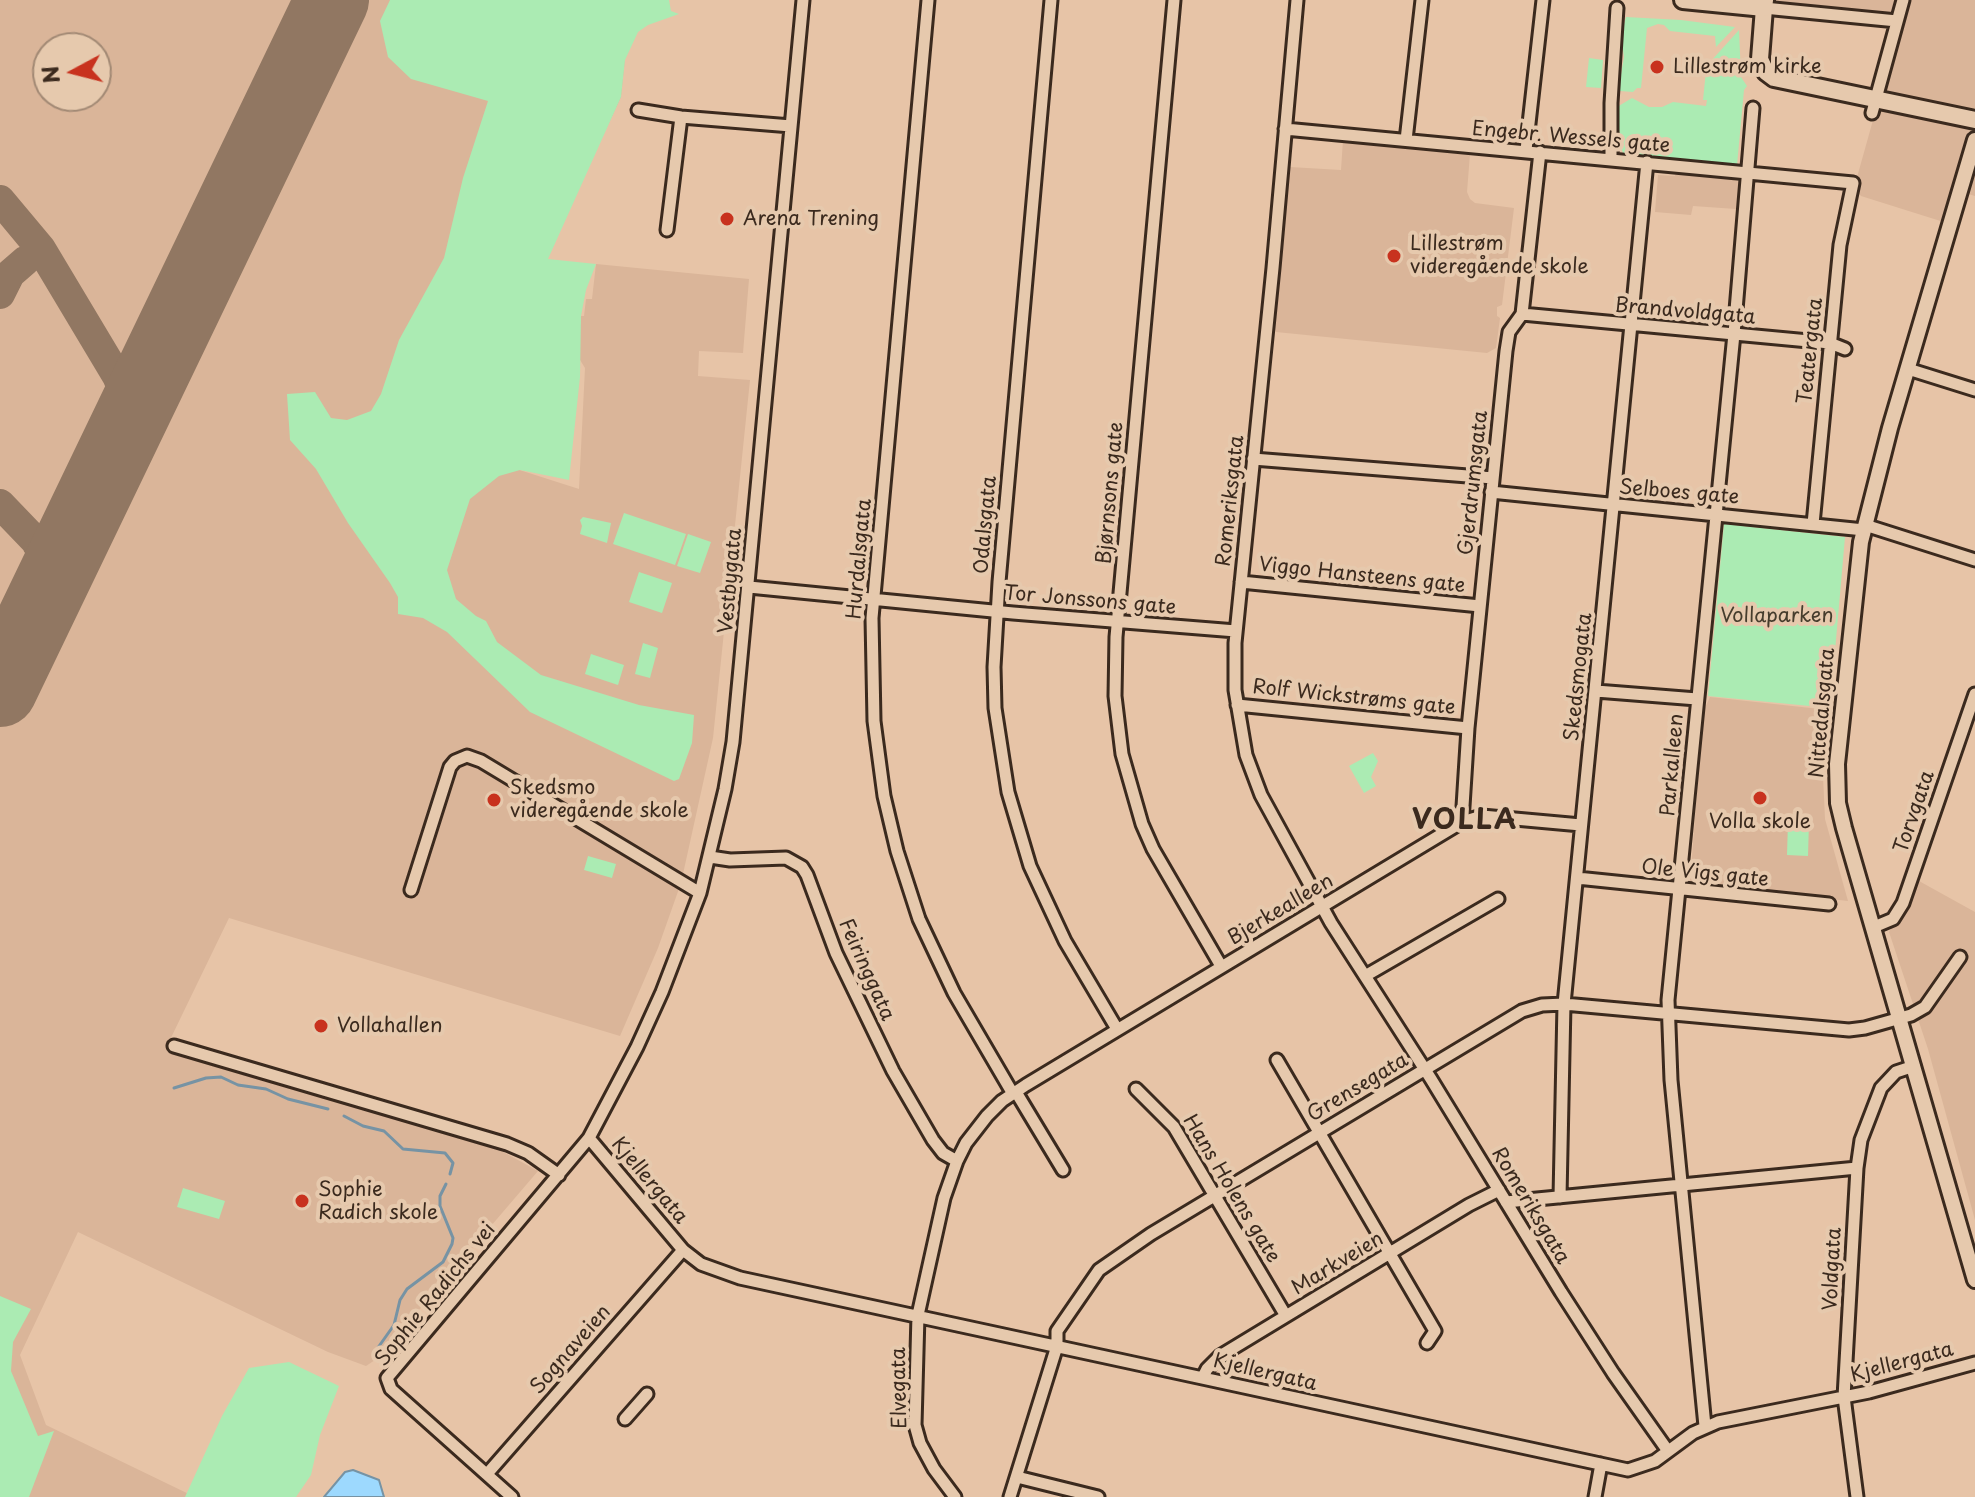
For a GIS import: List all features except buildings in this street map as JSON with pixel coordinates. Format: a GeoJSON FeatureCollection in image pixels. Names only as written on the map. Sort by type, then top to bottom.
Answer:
{"type":"FeatureCollection","features":[{"type":"Feature","properties":{"kind":"main road"},"geometry":{"type":"LineString","coordinates":[[1683,0],[1764,4],[1760,54],[1763,68],[1769,75],[1874,106],[1975,120]]}},
{"type":"Feature","properties":{"kind":"street","name":"Vestbygata"},"geometry":{"type":"LineString","coordinates":[[589,1138],[656,1006],[700,893],[733,742],[803,0]]}},
{"type":"Feature","properties":{"kind":"street","name":"Hurdalsgata"},"geometry":{"type":"LineString","coordinates":[[928,0],[874,599],[871,653],[874,721],[884,796],[897,851],[919,919],[937,960],[1014,1093]]}},
{"type":"Feature","properties":{"kind":"street","name":"Odalsgata"},"geometry":{"type":"LineString","coordinates":[[1051,0],[997,611],[994,686],[997,730],[1018,830],[1050,912],[1117,1029]]}},
{"type":"Feature","properties":{"kind":"street","name":"Bjørnsons gate"},"geometry":{"type":"LineString","coordinates":[[1174,0],[1117,622],[1115,696],[1120,743],[1130,788],[1153,849],[1221,966]]}},
{"type":"Feature","properties":{"kind":"street","name":"Romeriksgata"},"geometry":{"type":"LineString","coordinates":[[1297,0],[1236,631],[1234,670],[1240,731],[1252,774],[1322,906],[1606,1362],[1668,1451]]}},
{"type":"Feature","properties":{"kind":"street"},"geometry":{"type":"LineString","coordinates":[[1406,140],[1422,0]]}},
{"type":"Feature","properties":{"kind":"street"},"geometry":{"type":"LineString","coordinates":[[1526,150],[1543,0]]}},
{"type":"Feature","properties":{"kind":"street"},"geometry":{"type":"LineString","coordinates":[[1874,106],[1903,0]]}},
{"type":"Feature","properties":{"kind":"street"},"geometry":{"type":"LineString","coordinates":[[1764,4],[1897,21]]}},
{"type":"Feature","properties":{"kind":"street"},"geometry":{"type":"LineString","coordinates":[[1611,159],[1617,8]]}},
{"type":"Feature","properties":{"kind":"street","name":"Parkalleen"},"geometry":{"type":"LineString","coordinates":[[1705,1426],[1671,1080],[1668,1014],[1753,108]]}},
{"type":"Feature","properties":{"kind":"street"},"geometry":{"type":"LineString","coordinates":[[638,110],[681,117],[791,126]]}},
{"type":"Feature","properties":{"kind":"street"},"geometry":{"type":"LineString","coordinates":[[667,230],[681,117]]}},
{"type":"Feature","properties":{"kind":"street","name":"Engebr. Wessels gate"},"geometry":{"type":"LineString","coordinates":[[1285,129],[1853,183]]}},
{"type":"Feature","properties":{"kind":"street","name":"Nittedalsgata"},"geometry":{"type":"LineString","coordinates":[[1975,140],[1864,527],[1855,579],[1837,782],[1844,828],[1874,927],[1895,1020],[1914,1066],[1975,1280]]}},
{"type":"Feature","properties":{"kind":"street","name":"Gjerdrumsgata"},"geometry":{"type":"LineString","coordinates":[[1462,822],[1468,728],[1509,332],[1522,314],[1540,152]]}},
{"type":"Feature","properties":{"kind":"street","name":"Skedsmogata"},"geometry":{"type":"LineString","coordinates":[[1560,1197],[1564,1004],[1647,162]]}},
{"type":"Feature","properties":{"kind":"street","name":"Teatergata"},"geometry":{"type":"LineString","coordinates":[[1813,524],[1842,232],[1853,183]]}},
{"type":"Feature","properties":{"kind":"street","name":"Brandvoldgata"},"geometry":{"type":"LineString","coordinates":[[1522,314],[1830,343],[1845,349]]}},
{"type":"Feature","properties":{"kind":"street"},"geometry":{"type":"LineString","coordinates":[[1908,369],[1975,390]]}},
{"type":"Feature","properties":{"kind":"street"},"geometry":{"type":"LineString","coordinates":[[1253,459],[1493,478]]}},
{"type":"Feature","properties":{"kind":"street","name":"Selboes gate"},"geometry":{"type":"LineString","coordinates":[[1491,492],[1864,527],[1975,560]]}},
{"type":"Feature","properties":{"kind":"street","name":"Viggo Hansteens gate"},"geometry":{"type":"LineString","coordinates":[[1241,582],[1480,606]]}},
{"type":"Feature","properties":{"kind":"street","name":"Tor Jonssons gate"},"geometry":{"type":"LineString","coordinates":[[749,587],[1236,631]]}},
{"type":"Feature","properties":{"kind":"street"},"geometry":{"type":"LineString","coordinates":[[1596,691],[1697,699]]}},
{"type":"Feature","properties":{"kind":"street","name":"Torvgata"},"geometry":{"type":"LineString","coordinates":[[1874,927],[1893,919],[1903,903],[1975,694]]}},
{"type":"Feature","properties":{"kind":"street","name":"Rolf Wickstrøms gate"},"geometry":{"type":"LineString","coordinates":[[1237,705],[1468,728]]}},
{"type":"Feature","properties":{"kind":"street"},"geometry":{"type":"LineString","coordinates":[[411,890],[447,773],[455,761],[467,756],[481,761],[700,893]]}},
{"type":"Feature","properties":{"kind":"street","name":"Bjerkealleen"},"geometry":{"type":"LineString","coordinates":[[918,1315],[944,1198],[957,1161],[979,1125],[997,1105],[1117,1029],[1462,822],[1482,816],[1581,825]]}},
{"type":"Feature","properties":{"kind":"street","name":"Feiringgata"},"geometry":{"type":"LineString","coordinates":[[710,857],[730,860],[786,858],[802,867],[836,953],[893,1071],[933,1140],[943,1153],[957,1161]]}},
{"type":"Feature","properties":{"kind":"street","name":"Ole Vigs gate"},"geometry":{"type":"LineString","coordinates":[[1577,878],[1829,904]]}},
{"type":"Feature","properties":{"kind":"street"},"geometry":{"type":"LineString","coordinates":[[1365,976],[1498,899]]}},
{"type":"Feature","properties":{"kind":"street"},"geometry":{"type":"LineString","coordinates":[[1895,1020],[1925,1007],[1960,957]]}},
{"type":"Feature","properties":{"kind":"street","name":"Grensegata"},"geometry":{"type":"LineString","coordinates":[[1010,1497],[1057,1346],[1057,1331],[1099,1270],[1136,1243],[1522,1011],[1542,1005],[1564,1004],[1849,1030],[1895,1020]]}},
{"type":"Feature","properties":{"kind":"street"},"geometry":{"type":"LineString","coordinates":[[174,1046],[507,1144],[528,1153],[559,1175]]}},
{"type":"Feature","properties":{"kind":"street"},"geometry":{"type":"LineString","coordinates":[[1277,1060],[1435,1331],[1427,1343]]}},
{"type":"Feature","properties":{"kind":"street","name":"Voldgata"},"geometry":{"type":"LineString","coordinates":[[1857,1497],[1844,1397],[1857,1168],[1861,1140],[1881,1088],[1896,1072],[1914,1066]]}},
{"type":"Feature","properties":{"kind":"street","name":"Hans Holens gate"},"geometry":{"type":"LineString","coordinates":[[1136,1089],[1174,1127],[1286,1316]]}},
{"type":"Feature","properties":{"kind":"street"},"geometry":{"type":"LineString","coordinates":[[1014,1093],[1063,1170]]}},
{"type":"Feature","properties":{"kind":"street","name":"Sophie Radichs vei"},"geometry":{"type":"LineString","coordinates":[[512,1497],[391,1389],[387,1378],[589,1138]]}},
{"type":"Feature","properties":{"kind":"street","name":"Kjellergata"},"geometry":{"type":"LineString","coordinates":[[589,1138],[683,1250],[701,1264],[740,1278],[1628,1470],[1642,1467],[1705,1426],[1844,1397],[1975,1363]]}},
{"type":"Feature","properties":{"kind":"street"},"geometry":{"type":"LineString","coordinates":[[1506,1202],[1857,1168]]}},
{"type":"Feature","properties":{"kind":"street","name":"Markveien"},"geometry":{"type":"LineString","coordinates":[[1203,1377],[1220,1356],[1469,1205],[1499,1190]]}},
{"type":"Feature","properties":{"kind":"street","name":"Nittedalsgata"},"geometry":{"type":"LineString","coordinates":[[1965,1240],[1975,1259]]}},
{"type":"Feature","properties":{"kind":"street","name":"Sognaveien"},"geometry":{"type":"LineString","coordinates":[[487,1474],[683,1250]]}},
{"type":"Feature","properties":{"kind":"street","name":"Elvegata"},"geometry":{"type":"LineString","coordinates":[[918,1315],[915,1425],[920,1443],[934,1469],[955,1497]]}},
{"type":"Feature","properties":{"kind":"street"},"geometry":{"type":"LineString","coordinates":[[625,1419],[647,1394]]}},
{"type":"Feature","properties":{"kind":"street"},"geometry":{"type":"LineString","coordinates":[[1595,1497],[1601,1464]]}},
{"type":"Feature","properties":{"kind":"street"},"geometry":{"type":"LineString","coordinates":[[1017,1477],[1098,1497]]}},
{"type":"Feature","properties":{"kind":"shaded area"},"geometry":{"type":"Polygon","coordinates":[[[0,0],[631,0],[621,97],[457,450],[579,489],[585,368],[577,355],[581,316],[584,316],[586,299],[592,299],[596,264],[749,279],[743,353],[699,351],[698,376],[750,380],[713,738],[681,883],[658,948],[620,1036],[229,918],[166,1048],[496,1148],[538,1171],[378,1358],[366,1366],[328,1352],[78,1232],[20,1355],[46,1425],[195,1497],[0,1497],[0,0]]]}},
{"type":"Feature","properties":{"kind":"shaded area"},"geometry":{"type":"Polygon","coordinates":[[[1770,0],[1975,0],[1975,196],[1965,193],[1950,224],[1861,196],[1854,188],[1882,88],[1891,29],[1777,13],[1770,0]]]}},
{"type":"Feature","properties":{"kind":"shaded area","name":"Lillestrøm videregående skole"},"geometry":{"type":"Polygon","coordinates":[[[1343,140],[1470,154],[1467,192],[1470,199],[1475,203],[1514,208],[1502,305],[1497,307],[1500,318],[1496,348],[1487,353],[1276,332],[1274,327],[1290,167],[1341,170],[1343,140]]]}},
{"type":"Feature","properties":{"kind":"shaded area"},"geometry":{"type":"Polygon","coordinates":[[[1676,173],[1724,177],[1740,182],[1736,209],[1693,206],[1691,215],[1655,212],[1658,175],[1675,176],[1676,173]]]}},
{"type":"Feature","properties":{"kind":"shaded area","name":"Volla skole"},"geometry":{"type":"Polygon","coordinates":[[[1710,697],[1829,710],[1823,776],[1825,819],[1848,901],[1690,883],[1703,712],[1710,697]]]}},
{"type":"Feature","properties":{"kind":"shaded area"},"geometry":{"type":"Polygon","coordinates":[[[1919,881],[1975,912],[1975,1220],[1928,1049],[1889,932],[1919,881]]]}},
{"type":"Feature","properties":{"kind":"green space"},"geometry":{"type":"Polygon","coordinates":[[[390,0],[669,0],[671,11],[679,14],[638,32],[625,60],[621,97],[548,259],[596,264],[586,290],[581,316],[580,377],[569,480],[520,470],[499,476],[470,499],[447,570],[456,599],[486,621],[497,642],[541,675],[639,705],[694,715],[692,743],[679,779],[674,781],[530,712],[447,632],[423,618],[398,614],[398,597],[390,583],[348,523],[316,469],[290,440],[287,394],[315,392],[331,418],[347,420],[371,411],[381,394],[399,340],[444,258],[463,178],[488,101],[411,79],[388,57],[380,21],[390,0]]]}},
{"type":"Feature","properties":{"kind":"green space"},"geometry":{"type":"Polygon","coordinates":[[[1626,17],[1735,27],[1716,47],[1715,36],[1670,31],[1658,24],[1647,28],[1641,88],[1633,92],[1620,91],[1624,57],[1621,35],[1626,17]]]}},
{"type":"Feature","properties":{"kind":"green space"},"geometry":{"type":"Polygon","coordinates":[[[1739,30],[1741,77],[1747,86],[1744,90],[1737,165],[1624,155],[1617,107],[1632,98],[1649,107],[1662,107],[1673,102],[1706,106],[1707,100],[1703,100],[1707,61],[1711,61],[1739,30]]]}},
{"type":"Feature","properties":{"kind":"green space"},"geometry":{"type":"Polygon","coordinates":[[[1589,58],[1603,60],[1601,88],[1586,87],[1589,58]]]}},
{"type":"Feature","properties":{"kind":"green space"},"geometry":{"type":"Polygon","coordinates":[[[624,513],[686,534],[675,565],[613,544],[624,513]]]}},
{"type":"Feature","properties":{"kind":"green space"},"geometry":{"type":"Polygon","coordinates":[[[583,517],[611,523],[607,543],[580,534],[580,520],[583,517]]]}},
{"type":"Feature","properties":{"kind":"green space","name":"Vollaparken"},"geometry":{"type":"Polygon","coordinates":[[[1724,524],[1845,537],[1830,708],[1708,696],[1724,524]]]}},
{"type":"Feature","properties":{"kind":"green space"},"geometry":{"type":"Polygon","coordinates":[[[688,534],[711,542],[700,573],[677,566],[688,534]]]}},
{"type":"Feature","properties":{"kind":"green space"},"geometry":{"type":"Polygon","coordinates":[[[639,572],[672,583],[662,613],[629,602],[639,572]]]}},
{"type":"Feature","properties":{"kind":"green space"},"geometry":{"type":"Polygon","coordinates":[[[643,643],[658,648],[650,678],[635,674],[643,643]]]}},
{"type":"Feature","properties":{"kind":"green space"},"geometry":{"type":"Polygon","coordinates":[[[591,654],[624,665],[618,685],[585,674],[591,654]]]}},
{"type":"Feature","properties":{"kind":"green space"},"geometry":{"type":"Polygon","coordinates":[[[1373,753],[1378,761],[1371,777],[1376,786],[1364,793],[1349,766],[1373,753]]]}},
{"type":"Feature","properties":{"kind":"green space"},"geometry":{"type":"Polygon","coordinates":[[[1788,821],[1809,822],[1808,856],[1787,855],[1788,821]]]}},
{"type":"Feature","properties":{"kind":"green space"},"geometry":{"type":"Polygon","coordinates":[[[588,856],[616,864],[612,878],[584,870],[588,856]]]}},
{"type":"Feature","properties":{"kind":"green space"},"geometry":{"type":"Polygon","coordinates":[[[183,1188],[225,1201],[219,1219],[177,1207],[183,1188]]]}},
{"type":"Feature","properties":{"kind":"green space"},"geometry":{"type":"Polygon","coordinates":[[[0,1296],[31,1309],[13,1342],[11,1371],[38,1436],[54,1431],[29,1497],[0,1497],[0,1296]]]}},
{"type":"Feature","properties":{"kind":"green space"},"geometry":{"type":"Polygon","coordinates":[[[289,1362],[339,1386],[320,1435],[311,1475],[296,1497],[185,1497],[222,1416],[249,1368],[289,1362]]]}},
{"type":"Feature","properties":{"kind":"water"},"geometry":{"type":"Polygon","coordinates":[[[353,1470],[379,1480],[384,1497],[324,1497],[345,1472],[353,1470]]]}},
{"type":"Feature","properties":{"kind":"waterway"},"geometry":{"type":"LineString","coordinates":[[174,1088],[206,1078],[221,1077],[238,1085],[266,1089],[288,1099],[328,1109]]}},
{"type":"Feature","properties":{"kind":"waterway"},"geometry":{"type":"LineString","coordinates":[[344,1116],[363,1126],[384,1131],[403,1149],[445,1153],[453,1163],[450,1174]]}},
{"type":"Feature","properties":{"kind":"waterway"},"geometry":{"type":"LineString","coordinates":[[377,1353],[394,1325],[400,1300],[407,1289],[443,1262],[452,1244],[453,1238],[440,1206],[440,1196],[446,1184]]}},
{"type":"Feature","properties":{"kind":"taxiway"},"geometry":{"type":"LineString","coordinates":[[0,200],[41,249],[117,376]]}},
{"type":"Feature","properties":{"kind":"taxiway"},"geometry":{"type":"LineString","coordinates":[[0,294],[10,274],[25,261]]}},
{"type":"Feature","properties":{"kind":"taxiway"},"geometry":{"type":"LineString","coordinates":[[126,428],[131,409],[117,376],[131,385],[142,383],[154,370]]}},
{"type":"Feature","properties":{"kind":"taxiway"},"geometry":{"type":"LineString","coordinates":[[0,504],[49,555],[53,567],[49,587]]}},
{"type":"Feature","properties":{"kind":"taxiway"},"geometry":{"type":"LineString","coordinates":[[37,544],[53,548],[65,543],[78,528]]}},
{"type":"Feature","properties":{"kind":"runway"},"geometry":{"type":"LineString","coordinates":[[0,690],[332,0]]}},
{"type":"Feature","properties":{"kind":"place","name":"Lillestrøm kirke"},"geometry":{"type":"Point","coordinates":[1657,67]}},
{"type":"Feature","properties":{"kind":"place","name":"Arena Trening"},"geometry":{"type":"Point","coordinates":[727,219]}},
{"type":"Feature","properties":{"kind":"place","name":"Lillestrøm videregående skole"},"geometry":{"type":"Point","coordinates":[1394,256]}},
{"type":"Feature","properties":{"kind":"place","name":"Volla skole"},"geometry":{"type":"Point","coordinates":[1760,798]}},
{"type":"Feature","properties":{"kind":"place","name":"Skedsmo videregående skole"},"geometry":{"type":"Point","coordinates":[494,800]}},
{"type":"Feature","properties":{"kind":"place","name":"Vollahallen"},"geometry":{"type":"Point","coordinates":[321,1026]}},
{"type":"Feature","properties":{"kind":"place","name":"Sophie Radich skole"},"geometry":{"type":"Point","coordinates":[302,1201]}},
{"type":"Feature","properties":{"kind":"district","name":"VOLLA"},"geometry":{"type":"Point","coordinates":[1465,821]}}]}
